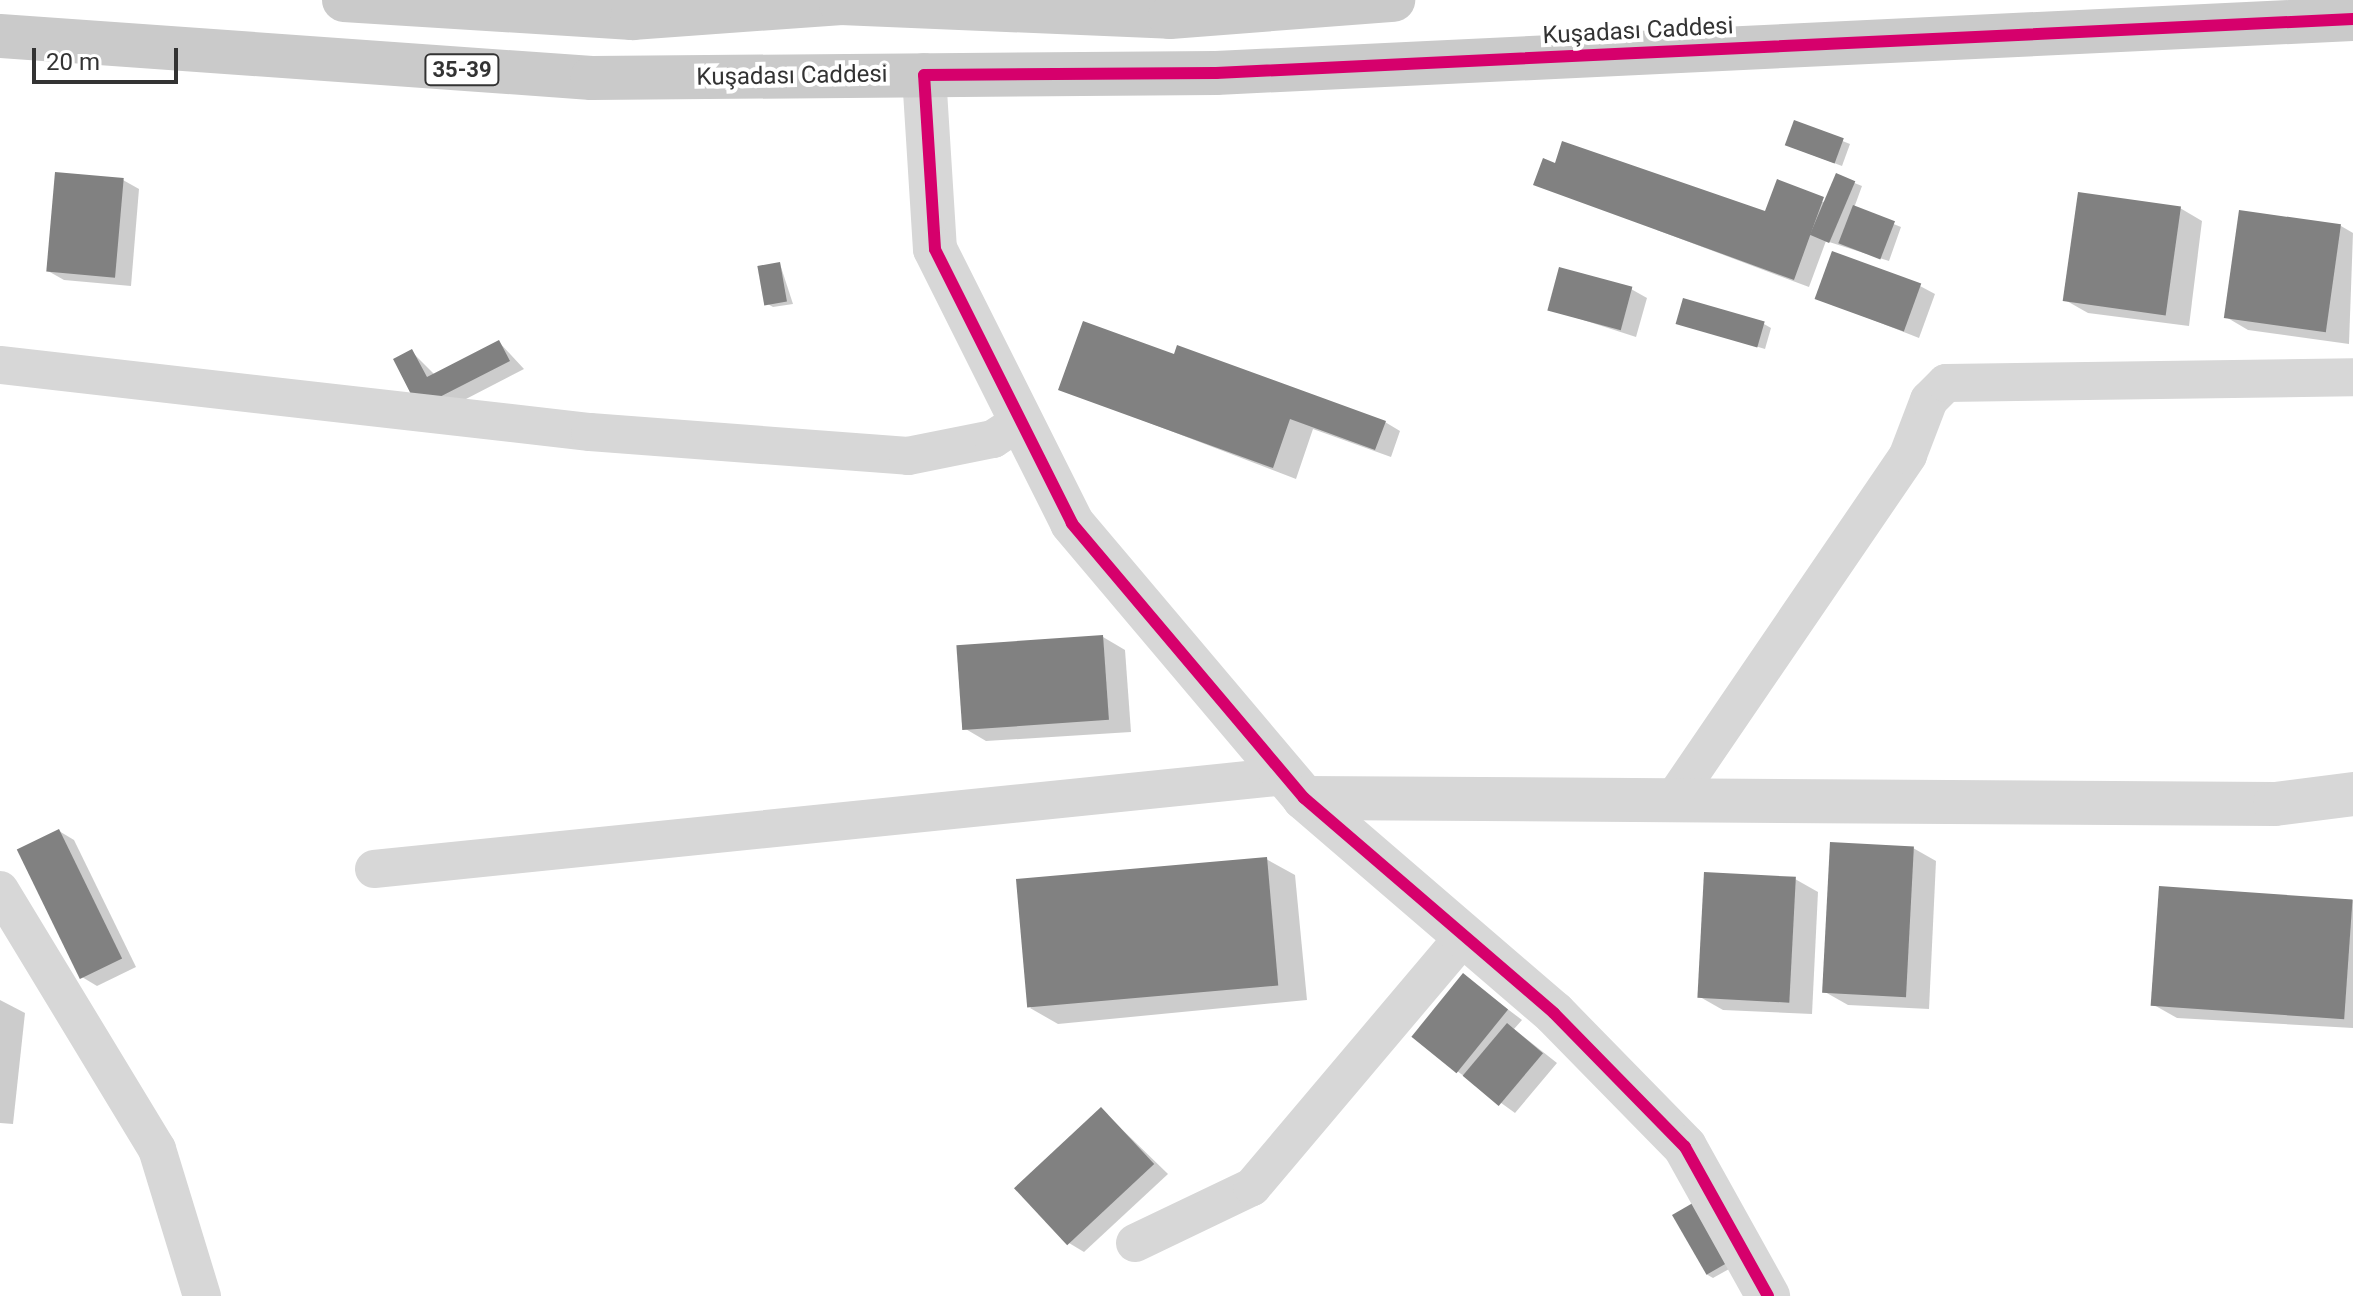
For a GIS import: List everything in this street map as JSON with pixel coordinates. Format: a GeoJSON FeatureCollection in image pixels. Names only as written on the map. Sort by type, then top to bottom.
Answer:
{"type":"FeatureCollection","features":[{"type":"Feature","properties":{"kind":"main road"},"geometry":{"type":"LineString","coordinates":[[344,0],[632,9],[841,3],[1169,9],[1393,0]]}},
{"type":"Feature","properties":{"kind":"main road","name":"Kuşadası Caddesi"},"geometry":{"type":"LineString","coordinates":[[0,36],[592,78],[1216,73],[2353,19]]}},
{"type":"Feature","properties":{"kind":"street"},"geometry":{"type":"LineString","coordinates":[[924,75],[935,249],[1072,523],[1295,787],[1554,1013],[1685,1147],[1768,1296]]}},
{"type":"Feature","properties":{"kind":"street"},"geometry":{"type":"LineString","coordinates":[[0,365],[590,432],[908,456],[993,439],[1021,421]]}},
{"type":"Feature","properties":{"kind":"street"},"geometry":{"type":"LineString","coordinates":[[1673,800],[1908,455],[1929,400],[1946,383],[2353,377]]}},
{"type":"Feature","properties":{"kind":"street"},"geometry":{"type":"LineString","coordinates":[[374,869],[1295,787],[1673,800],[2275,804],[2353,794]]}},
{"type":"Feature","properties":{"kind":"street"},"geometry":{"type":"LineString","coordinates":[[1,894],[157,1149],[202,1296]]}},
{"type":"Feature","properties":{"kind":"street"},"geometry":{"type":"LineString","coordinates":[[1135,1243],[1252,1187],[1464,936]]}},
{"type":"Feature","properties":{"kind":"building"},"geometry":{"type":"Polygon","coordinates":[[[1794,120],[1844,138],[1835,163],[1785,145],[1794,120]]]}},
{"type":"Feature","properties":{"kind":"building"},"geometry":{"type":"Polygon","coordinates":[[[1562,141],[1765,211],[1777,179],[1824,197],[1794,280],[1533,185],[1543,158],[1555,163],[1562,141]]]}},
{"type":"Feature","properties":{"kind":"building"},"geometry":{"type":"Polygon","coordinates":[[[55,172],[124,178],[115,278],[46,272],[55,172]]]}},
{"type":"Feature","properties":{"kind":"building"},"geometry":{"type":"Polygon","coordinates":[[[1836,173],[1855,181],[1829,243],[1810,235],[1836,173]]]}},
{"type":"Feature","properties":{"kind":"building"},"geometry":{"type":"Polygon","coordinates":[[[2078,192],[2181,206],[2166,315],[2063,301],[2078,192]]]}},
{"type":"Feature","properties":{"kind":"building"},"geometry":{"type":"Polygon","coordinates":[[[1853,205],[1895,221],[1880,259],[1838,243],[1853,205]]]}},
{"type":"Feature","properties":{"kind":"building"},"geometry":{"type":"Polygon","coordinates":[[[2239,210],[2341,224],[2326,332],[2224,318],[2239,210]]]}},
{"type":"Feature","properties":{"kind":"building"},"geometry":{"type":"Polygon","coordinates":[[[1832,251],[1921,283],[1904,331],[1815,299],[1832,251]]]}},
{"type":"Feature","properties":{"kind":"building"},"geometry":{"type":"Polygon","coordinates":[[[780,262],[787,301],[764,305],[757,266],[780,262]]]}},
{"type":"Feature","properties":{"kind":"building"},"geometry":{"type":"Polygon","coordinates":[[[1559,267],[1632,287],[1621,330],[1547,310],[1559,267]]]}},
{"type":"Feature","properties":{"kind":"building"},"geometry":{"type":"Polygon","coordinates":[[[1683,298],[1765,321],[1757,347],[1676,324],[1683,298]]]}},
{"type":"Feature","properties":{"kind":"building"},"geometry":{"type":"Polygon","coordinates":[[[1083,321],[1174,354],[1177,345],[1386,421],[1375,450],[1290,419],[1273,468],[1058,390],[1083,321]]]}},
{"type":"Feature","properties":{"kind":"building"},"geometry":{"type":"Polygon","coordinates":[[[499,340],[510,361],[418,408],[393,359],[412,349],[427,377],[499,340]]]}},
{"type":"Feature","properties":{"kind":"building"},"geometry":{"type":"Polygon","coordinates":[[[1103,635],[1109,720],[962,730],[956,645],[1103,635]]]}},
{"type":"Feature","properties":{"kind":"building"},"geometry":{"type":"Polygon","coordinates":[[[59,829],[122,958],[80,979],[17,850],[59,829]]]}},
{"type":"Feature","properties":{"kind":"building"},"geometry":{"type":"Polygon","coordinates":[[[1830,842],[1914,846],[1906,997],[1822,993],[1830,842]]]}},
{"type":"Feature","properties":{"kind":"building"},"geometry":{"type":"Polygon","coordinates":[[[1267,857],[1278,986],[1027,1007],[1016,879],[1267,857]]]}},
{"type":"Feature","properties":{"kind":"building"},"geometry":{"type":"Polygon","coordinates":[[[1704,872],[1796,877],[1789,1003],[1697,998],[1704,872]]]}},
{"type":"Feature","properties":{"kind":"building"},"geometry":{"type":"Polygon","coordinates":[[[2159,886],[2353,900],[2344,1019],[2151,1006],[2159,886]]]}},
{"type":"Feature","properties":{"kind":"building"},"geometry":{"type":"Polygon","coordinates":[[[1463,973],[1508,1010],[1456,1073],[1411,1037],[1463,973]]]}},
{"type":"Feature","properties":{"kind":"building"},"geometry":{"type":"Polygon","coordinates":[[[1507,1023],[1543,1053],[1499,1106],[1463,1076],[1507,1023]]]}},
{"type":"Feature","properties":{"kind":"building"},"geometry":{"type":"Polygon","coordinates":[[[1101,1107],[1154,1164],[1067,1245],[1014,1188],[1101,1107]]]}},
{"type":"Feature","properties":{"kind":"building"},"geometry":{"type":"Polygon","coordinates":[[[1698,1200],[1732,1260],[1707,1275],[1672,1215],[1698,1200]]]}},
{"type":"Feature","properties":{"kind":"cycle path"},"geometry":{"type":"LineString","coordinates":[[1768,1296],[1685,1147],[1554,1013],[1304,798],[1072,523],[935,249],[924,75],[1216,73],[2353,19]]}}]}
